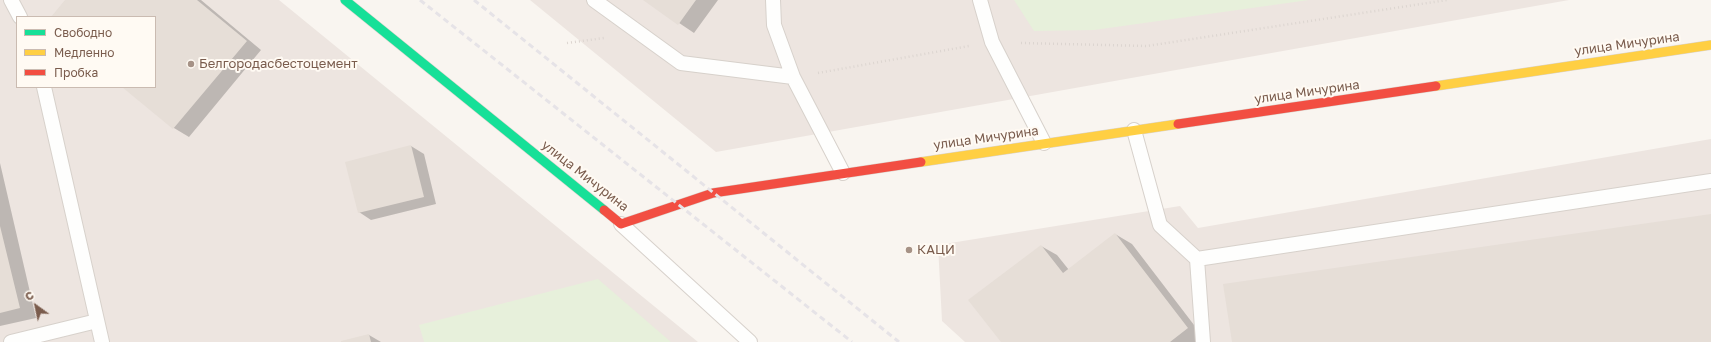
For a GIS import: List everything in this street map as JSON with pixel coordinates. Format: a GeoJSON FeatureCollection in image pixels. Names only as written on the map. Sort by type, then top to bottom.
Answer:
{"type":"FeatureCollection","features":[{"type":"Feature","properties":{"kind":"street","name":"улица Мичурина"},"geometry":{"type":"LineString","coordinates":[[345,0],[622,224],[713,193],[1711,45]]}},
{"type":"Feature","properties":{"kind":"lane"},"geometry":{"type":"LineString","coordinates":[[11,0],[19,16]]}},
{"type":"Feature","properties":{"kind":"lane"},"geometry":{"type":"LineString","coordinates":[[594,0],[682,63],[793,77]]}},
{"type":"Feature","properties":{"kind":"lane"},"geometry":{"type":"LineString","coordinates":[[773,0],[774,25],[793,77],[842,173]]}},
{"type":"Feature","properties":{"kind":"lane"},"geometry":{"type":"LineString","coordinates":[[980,0],[992,42],[1044,143]]}},
{"type":"Feature","properties":{"kind":"lane"},"geometry":{"type":"LineString","coordinates":[[44,88],[102,342]]}},
{"type":"Feature","properties":{"kind":"lane"},"geometry":{"type":"LineString","coordinates":[[1134,130],[1160,225],[1197,259],[1203,342]]}},
{"type":"Feature","properties":{"kind":"lane"},"geometry":{"type":"LineString","coordinates":[[1197,259],[1711,181]]}},
{"type":"Feature","properties":{"kind":"lane"},"geometry":{"type":"LineString","coordinates":[[622,224],[750,342]]}},
{"type":"Feature","properties":{"kind":"lane"},"geometry":{"type":"LineString","coordinates":[[11,342],[97,321]]}},
{"type":"Feature","properties":{"kind":"path"},"geometry":{"type":"LineString","coordinates":[[793,77],[992,42],[1147,46],[1447,0]]}},
{"type":"Feature","properties":{"kind":"shaded area"},"geometry":{"type":"Polygon","coordinates":[[[0,0],[279,0],[698,342],[0,342],[0,0]]]}},
{"type":"Feature","properties":{"kind":"shaded area"},"geometry":{"type":"Polygon","coordinates":[[[530,0],[1569,0],[716,152],[530,0]]]}},
{"type":"Feature","properties":{"kind":"shaded area"},"geometry":{"type":"Polygon","coordinates":[[[1711,139],[1711,342],[965,342],[942,321],[938,245],[1180,206],[1198,228],[1711,139]]]}},
{"type":"Feature","properties":{"kind":"green space"},"geometry":{"type":"Polygon","coordinates":[[[1014,0],[1309,0],[1094,30],[1034,31],[1014,0]]]}},
{"type":"Feature","properties":{"kind":"green space"},"geometry":{"type":"Polygon","coordinates":[[[598,279],[671,342],[424,342],[419,325],[598,279]]]}},
{"type":"Feature","properties":{"kind":"building","name":"Белгородасбестоцемент"},"geometry":{"type":"Polygon","coordinates":[[[65,0],[197,0],[247,41],[173,129],[123,88],[156,88],[156,16],[52,16],[65,0]]]}},
{"type":"Feature","properties":{"kind":"building"},"geometry":{"type":"Polygon","coordinates":[[[643,0],[696,0],[678,25],[643,0]]]}},
{"type":"Feature","properties":{"kind":"building"},"geometry":{"type":"Polygon","coordinates":[[[411,145],[424,197],[358,213],[345,162],[411,145]]]}},
{"type":"Feature","properties":{"kind":"building"},"geometry":{"type":"Polygon","coordinates":[[[1711,214],[1711,342],[1232,342],[1223,284],[1711,214]]]}},
{"type":"Feature","properties":{"kind":"building"},"geometry":{"type":"Polygon","coordinates":[[[0,226],[20,308],[0,313],[0,226]]]}},
{"type":"Feature","properties":{"kind":"building"},"geometry":{"type":"Polygon","coordinates":[[[1115,233],[1188,328],[1170,342],[1001,342],[968,300],[1041,245],[1063,273],[1115,233]]]}},
{"type":"Feature","properties":{"kind":"building"},"geometry":{"type":"Polygon","coordinates":[[[369,334],[371,342],[341,342],[341,341],[369,334]]]}},
{"type":"Feature","properties":{"kind":"railway"},"geometry":{"type":"LineString","coordinates":[[420,0],[852,342]]}},
{"type":"Feature","properties":{"kind":"railway"},"geometry":{"type":"LineString","coordinates":[[474,0],[899,342]]}},
{"type":"Feature","properties":{"kind":"traffic: fast"},"geometry":{"type":"LineString","coordinates":[[345,0],[604,210]]}},
{"type":"Feature","properties":{"kind":"traffic: slow"},"geometry":{"type":"LineString","coordinates":[[1436,86],[1711,45]]}},
{"type":"Feature","properties":{"kind":"traffic: slow"},"geometry":{"type":"LineString","coordinates":[[921,162],[1178,124]]}},
{"type":"Feature","properties":{"kind":"traffic: jam"},"geometry":{"type":"LineString","coordinates":[[1178,124],[1436,86]]}},
{"type":"Feature","properties":{"kind":"traffic: jam"},"geometry":{"type":"LineString","coordinates":[[604,210],[621,224],[713,193],[921,162]]}},
{"type":"Feature","properties":{"kind":"place","name":"Белгородасбестоцемент"},"geometry":{"type":"Point","coordinates":[191,64]}},
{"type":"Feature","properties":{"kind":"place","name":"КАЦИ"},"geometry":{"type":"Point","coordinates":[909,250]}}]}
